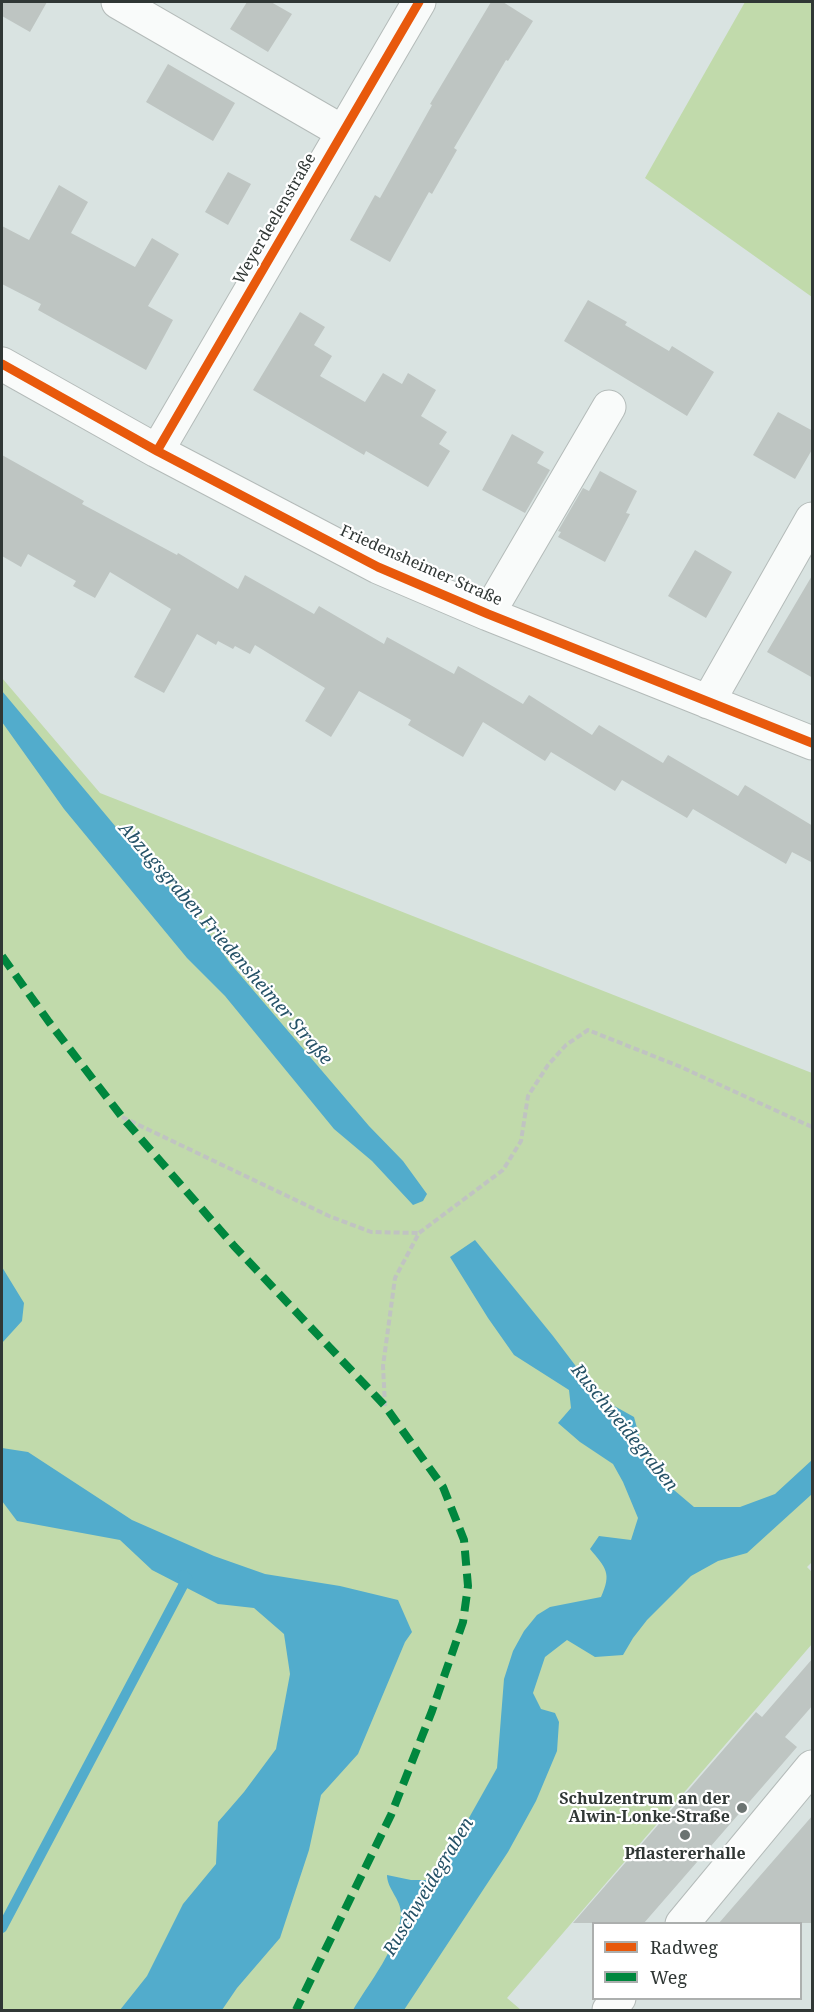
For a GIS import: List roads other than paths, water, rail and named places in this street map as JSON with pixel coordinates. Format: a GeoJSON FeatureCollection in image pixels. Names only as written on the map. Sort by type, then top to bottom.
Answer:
{"type":"FeatureCollection","features":[{"type":"Feature","properties":{"kind":"street"},"geometry":{"type":"LineString","coordinates":[[118,2],[343,132]]}},
{"type":"Feature","properties":{"kind":"street","name":"Weyerdeelenstraße"},"geometry":{"type":"LineString","coordinates":[[157,451],[419,2]]}},
{"type":"Feature","properties":{"kind":"street","name":"Friedensheimer Straße"},"geometry":{"type":"LineString","coordinates":[[2,364],[157,451],[378,567],[488,614],[813,743]]}},
{"type":"Feature","properties":{"kind":"street"},"geometry":{"type":"LineString","coordinates":[[488,614],[609,407]]}},
{"type":"Feature","properties":{"kind":"street"},"geometry":{"type":"LineString","coordinates":[[708,702],[813,519]]}},
{"type":"Feature","properties":{"kind":"street"},"geometry":{"type":"LineString","coordinates":[[683,1922],[813,1767]]}},
{"type":"Feature","properties":{"kind":"water"},"geometry":{"type":"Polygon","coordinates":[[[2,691],[126,839],[203,925],[230,963],[369,1126],[403,1161],[427,1194],[423,1201],[413,1205],[372,1161],[334,1129],[225,996],[187,958],[64,809],[2,722],[2,691]]]}},
{"type":"Feature","properties":{"kind":"water","name":"Ruschweidegraben"},"geometry":{"type":"Polygon","coordinates":[[[475,1240],[600,1398],[634,1417],[648,1468],[694,1507],[740,1507],[775,1494],[812,1460],[812,1494],[747,1553],[718,1561],[691,1576],[647,1620],[623,1655],[595,1657],[567,1640],[545,1657],[533,1693],[541,1709],[555,1713],[559,1722],[557,1751],[536,1801],[508,1852],[404,2010],[353,2010],[389,1951],[399,1926],[400,1909],[387,1875],[411,1880],[430,1880],[452,1848],[497,1768],[504,1679],[513,1651],[524,1631],[537,1615],[550,1607],[601,1597],[606,1582],[606,1571],[590,1549],[599,1536],[631,1540],[638,1518],[613,1464],[580,1442],[558,1423],[571,1408],[569,1390],[514,1355],[450,1257],[475,1240]]]}},
{"type":"Feature","properties":{"kind":"water"},"geometry":{"type":"Polygon","coordinates":[[[2,1267],[24,1303],[22,1321],[2,1343],[2,1267]]]}},
{"type":"Feature","properties":{"kind":"water"},"geometry":{"type":"Polygon","coordinates":[[[2,1448],[28,1452],[132,1520],[214,1556],[265,1574],[340,1586],[398,1600],[412,1632],[405,1642],[358,1754],[321,1795],[309,1850],[280,1938],[237,1988],[222,2010],[120,2010],[147,1976],[183,1904],[216,1864],[218,1822],[276,1749],[290,1674],[284,1634],[254,1608],[218,1604],[152,1570],[120,1540],[17,1521],[2,1501],[2,1448]]]}},
{"type":"Feature","properties":{"kind":"waterway"},"geometry":{"type":"LineString","coordinates":[[2,1928],[187,1578],[183,1575]]}},
{"type":"Feature","properties":{"kind":"place","name":"Schulzentrum an der Alwin-Lonke-Straße"},"geometry":{"type":"Point","coordinates":[742,1808]}},
{"type":"Feature","properties":{"kind":"place","name":"Pflastererhalle"},"geometry":{"type":"Point","coordinates":[685,1835]}},
{"type":"Feature","properties":{"kind":"water label","name":"Abzugsgraben Friedensheimer Straße"},"geometry":{"type":"Point","coordinates":[225,944]}}]}
